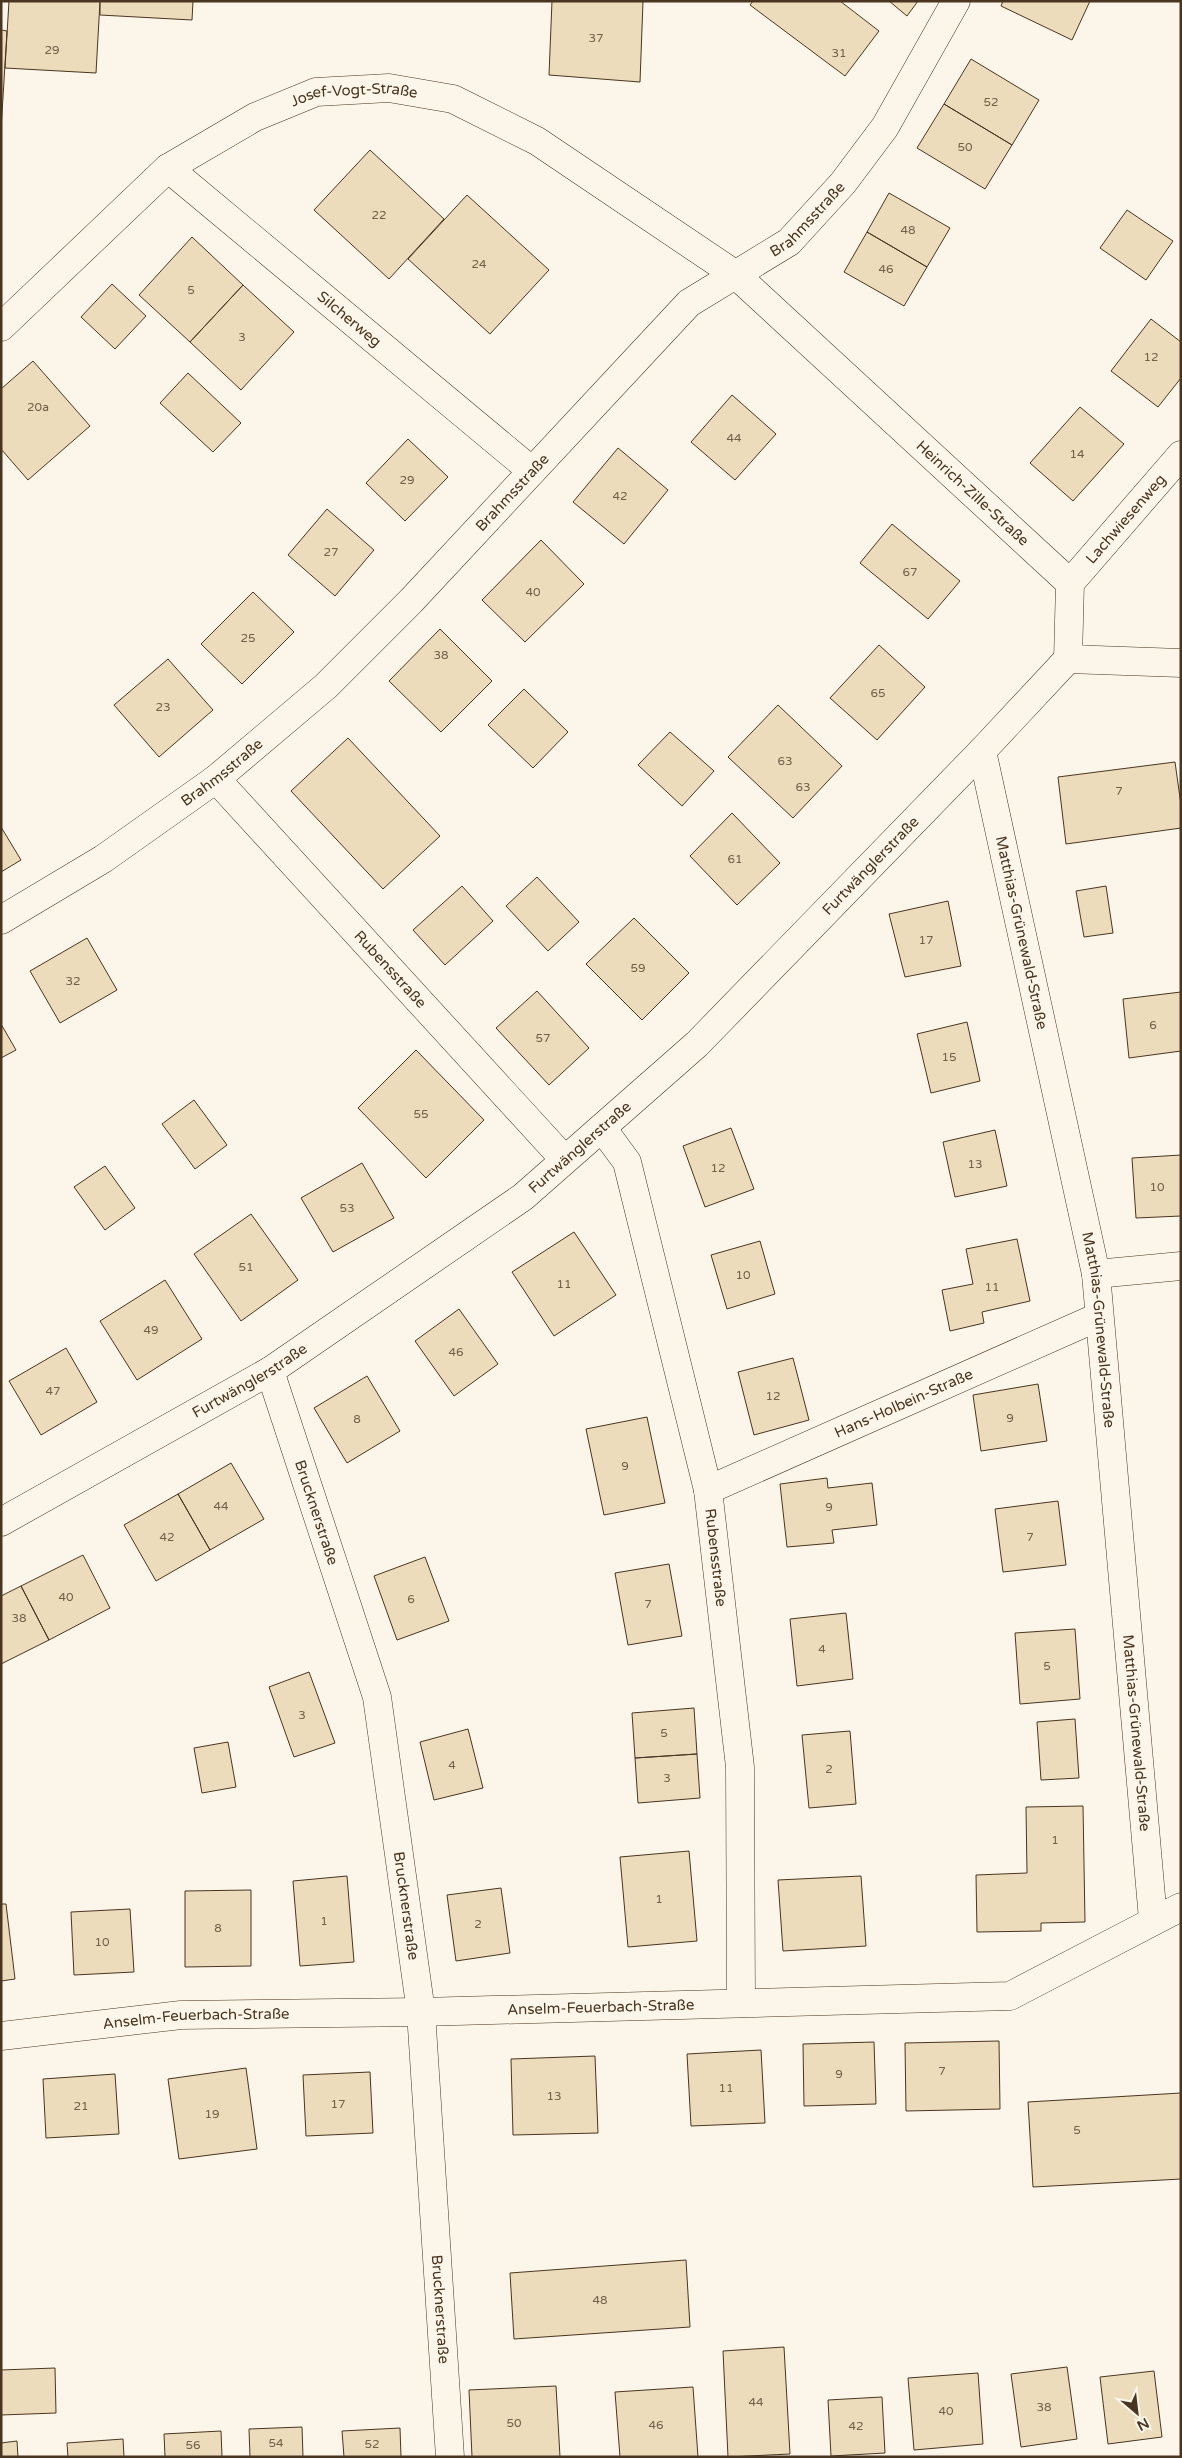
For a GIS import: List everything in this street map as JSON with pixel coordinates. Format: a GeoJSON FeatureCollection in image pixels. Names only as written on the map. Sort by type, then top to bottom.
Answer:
{"type":"FeatureCollection","features":[{"type":"Feature","properties":{"kind":"street","name":"Brahmsstraße"},"geometry":{"type":"LineString","coordinates":[[1,920],[103,859],[216,779],[326,686],[411,602],[689,302],[789,242],[843,183],[885,127],[956,1]]}},
{"type":"Feature","properties":{"kind":"street","name":"Josef-Vogt-Straße"},"geometry":{"type":"LineString","coordinates":[[1,327],[168,168],[255,117],[316,92],[389,88],[453,98],[537,140],[736,275]]}},
{"type":"Feature","properties":{"kind":"street","name":"Silcherweg"},"geometry":{"type":"LineString","coordinates":[[168,168],[532,471]]}},
{"type":"Feature","properties":{"kind":"street","name":"Heinrich-Zille-Straße"},"geometry":{"type":"LineString","coordinates":[[736,275],[1070,583]]}},
{"type":"Feature","properties":{"kind":"street","name":"Lachwiesenweg"},"geometry":{"type":"LineString","coordinates":[[1070,583],[1181,455]]}},
{"type":"Feature","properties":{"kind":"street"},"geometry":{"type":"LineString","coordinates":[[1070,583],[1068,659],[1181,663]]}},
{"type":"Feature","properties":{"kind":"street","name":"Furtwänglerstraße"},"geometry":{"type":"LineString","coordinates":[[1,1522],[270,1370],[523,1197],[697,1044],[982,751],[1068,659]]}},
{"type":"Feature","properties":{"kind":"street","name":"Matthias-Grünewald-Straße"},"geometry":{"type":"LineString","coordinates":[[982,751],[1096,1274],[1098,1317],[1153,1920]]}},
{"type":"Feature","properties":{"kind":"street","name":"Rubensstraße"},"geometry":{"type":"LineString","coordinates":[[216,779],[564,1160]]}},
{"type":"Feature","properties":{"kind":"street","name":"Rubensstraße"},"geometry":{"type":"LineString","coordinates":[[602,1128],[628,1162],[708,1490],[740,1767],[741,2003]]}},
{"type":"Feature","properties":{"kind":"street"},"geometry":{"type":"LineString","coordinates":[[1096,1274],[1181,1266]]}},
{"type":"Feature","properties":{"kind":"street","name":"Hans-Holbein-Straße"},"geometry":{"type":"LineString","coordinates":[[708,1490],[1098,1317]]}},
{"type":"Feature","properties":{"kind":"street","name":"Brucknerstraße"},"geometry":{"type":"LineString","coordinates":[[270,1370],[377,1697],[421,2012],[450,2457]]}},
{"type":"Feature","properties":{"kind":"street","name":"Anselm-Feuerbach-Straße"},"geometry":{"type":"LineString","coordinates":[[1,2036],[181,2015],[421,2012],[1010,1996],[1181,1907]]}},
{"type":"Feature","properties":{"kind":"building"},"geometry":{"type":"Polygon","coordinates":[[[9,1],[100,1],[96,73],[5,68],[9,1]]]}},
{"type":"Feature","properties":{"kind":"building"},"geometry":{"type":"Polygon","coordinates":[[[100,1],[193,1],[192,20],[100,15],[100,1]]]}},
{"type":"Feature","properties":{"kind":"building"},"geometry":{"type":"Polygon","coordinates":[[[552,1],[643,1],[640,82],[549,75],[552,1]]]}},
{"type":"Feature","properties":{"kind":"building"},"geometry":{"type":"Polygon","coordinates":[[[753,1],[840,1],[879,31],[845,76],[750,5],[753,1]]]}},
{"type":"Feature","properties":{"kind":"building"},"geometry":{"type":"Polygon","coordinates":[[[889,1],[918,1],[907,16],[889,1]]]}},
{"type":"Feature","properties":{"kind":"building"},"geometry":{"type":"Polygon","coordinates":[[[1003,1],[1090,1],[1072,40],[1001,6],[1003,1]]]}},
{"type":"Feature","properties":{"kind":"building"},"geometry":{"type":"Polygon","coordinates":[[[1,30],[7,31],[1,130],[1,30]]]}},
{"type":"Feature","properties":{"kind":"building"},"geometry":{"type":"Polygon","coordinates":[[[971,59],[1039,100],[1012,145],[944,104],[971,59]]]}},
{"type":"Feature","properties":{"kind":"building"},"geometry":{"type":"Polygon","coordinates":[[[944,104],[1012,145],[985,189],[917,148],[944,104]]]}},
{"type":"Feature","properties":{"kind":"building"},"geometry":{"type":"Polygon","coordinates":[[[370,150],[444,219],[389,279],[314,210],[370,150]]]}},
{"type":"Feature","properties":{"kind":"building"},"geometry":{"type":"Polygon","coordinates":[[[889,193],[950,228],[927,267],[867,232],[889,193]]]}},
{"type":"Feature","properties":{"kind":"building"},"geometry":{"type":"Polygon","coordinates":[[[467,195],[549,270],[490,334],[408,259],[467,195]]]}},
{"type":"Feature","properties":{"kind":"building"},"geometry":{"type":"Polygon","coordinates":[[[1127,210],[1173,241],[1146,280],[1100,248],[1127,210]]]}},
{"type":"Feature","properties":{"kind":"building"},"geometry":{"type":"Polygon","coordinates":[[[867,232],[927,267],[904,306],[844,272],[867,232]]]}},
{"type":"Feature","properties":{"kind":"building"},"geometry":{"type":"Polygon","coordinates":[[[192,237],[243,285],[190,342],[139,295],[192,237]]]}},
{"type":"Feature","properties":{"kind":"building"},"geometry":{"type":"Polygon","coordinates":[[[112,284],[146,316],[115,349],[81,317],[112,284]]]}},
{"type":"Feature","properties":{"kind":"building"},"geometry":{"type":"Polygon","coordinates":[[[243,285],[294,332],[241,390],[190,342],[243,285]]]}},
{"type":"Feature","properties":{"kind":"building"},"geometry":{"type":"Polygon","coordinates":[[[1151,319],[1181,342],[1181,378],[1158,407],[1111,371],[1151,319]]]}},
{"type":"Feature","properties":{"kind":"building"},"geometry":{"type":"Polygon","coordinates":[[[33,361],[90,426],[28,480],[1,449],[1,389],[33,361]]]}},
{"type":"Feature","properties":{"kind":"building"},"geometry":{"type":"Polygon","coordinates":[[[188,373],[241,423],[213,452],[160,403],[188,373]]]}},
{"type":"Feature","properties":{"kind":"building"},"geometry":{"type":"Polygon","coordinates":[[[732,395],[776,434],[735,480],[691,442],[732,395]]]}},
{"type":"Feature","properties":{"kind":"building"},"geometry":{"type":"Polygon","coordinates":[[[1080,407],[1124,444],[1073,501],[1030,463],[1080,407]]]}},
{"type":"Feature","properties":{"kind":"building"},"geometry":{"type":"Polygon","coordinates":[[[408,439],[448,477],[405,521],[366,483],[408,439]]]}},
{"type":"Feature","properties":{"kind":"building"},"geometry":{"type":"Polygon","coordinates":[[[618,448],[668,490],[624,544],[573,502],[618,448]]]}},
{"type":"Feature","properties":{"kind":"building"},"geometry":{"type":"Polygon","coordinates":[[[327,509],[374,550],[335,596],[288,555],[327,509]]]}},
{"type":"Feature","properties":{"kind":"building"},"geometry":{"type":"Polygon","coordinates":[[[892,524],[960,581],[928,619],[860,563],[892,524]]]}},
{"type":"Feature","properties":{"kind":"building"},"geometry":{"type":"Polygon","coordinates":[[[541,540],[584,584],[525,642],[482,600],[541,540]]]}},
{"type":"Feature","properties":{"kind":"building"},"geometry":{"type":"Polygon","coordinates":[[[253,592],[294,632],[242,684],[201,644],[253,592]]]}},
{"type":"Feature","properties":{"kind":"building"},"geometry":{"type":"Polygon","coordinates":[[[440,629],[492,681],[441,732],[389,681],[440,629]]]}},
{"type":"Feature","properties":{"kind":"building"},"geometry":{"type":"Polygon","coordinates":[[[879,645],[925,687],[877,740],[830,698],[879,645]]]}},
{"type":"Feature","properties":{"kind":"building"},"geometry":{"type":"Polygon","coordinates":[[[168,659],[213,710],[159,757],[114,705],[168,659]]]}},
{"type":"Feature","properties":{"kind":"building"},"geometry":{"type":"Polygon","coordinates":[[[524,689],[568,732],[533,768],[488,725],[524,689]]]}},
{"type":"Feature","properties":{"kind":"building"},"geometry":{"type":"Polygon","coordinates":[[[778,705],[842,766],[793,818],[728,757],[778,705]]]}},
{"type":"Feature","properties":{"kind":"building"},"geometry":{"type":"Polygon","coordinates":[[[670,732],[714,771],[682,806],[638,765],[670,732]]]}},
{"type":"Feature","properties":{"kind":"building"},"geometry":{"type":"Polygon","coordinates":[[[348,738],[440,836],[383,889],[291,791],[348,738]]]}},
{"type":"Feature","properties":{"kind":"building"},"geometry":{"type":"Polygon","coordinates":[[[1175,762],[1181,805],[1181,828],[1066,844],[1058,777],[1175,762]]]}},
{"type":"Feature","properties":{"kind":"building"},"geometry":{"type":"Polygon","coordinates":[[[732,813],[780,863],[737,905],[690,856],[732,813]]]}},
{"type":"Feature","properties":{"kind":"building"},"geometry":{"type":"Polygon","coordinates":[[[1,827],[21,860],[1,872],[1,827]]]}},
{"type":"Feature","properties":{"kind":"building"},"geometry":{"type":"Polygon","coordinates":[[[537,877],[579,922],[548,951],[506,906],[537,877]]]}},
{"type":"Feature","properties":{"kind":"building"},"geometry":{"type":"Polygon","coordinates":[[[462,886],[493,921],[445,965],[413,930],[462,886]]]}},
{"type":"Feature","properties":{"kind":"building"},"geometry":{"type":"Polygon","coordinates":[[[1106,886],[1113,933],[1084,937],[1076,891],[1106,886]]]}},
{"type":"Feature","properties":{"kind":"building"},"geometry":{"type":"Polygon","coordinates":[[[948,901],[961,966],[905,977],[889,914],[948,901]]]}},
{"type":"Feature","properties":{"kind":"building"},"geometry":{"type":"Polygon","coordinates":[[[634,918],[689,973],[642,1020],[586,964],[634,918]]]}},
{"type":"Feature","properties":{"kind":"building"},"geometry":{"type":"Polygon","coordinates":[[[87,938],[117,990],[60,1023],[30,971],[87,938]]]}},
{"type":"Feature","properties":{"kind":"building"},"geometry":{"type":"Polygon","coordinates":[[[537,991],[589,1048],[549,1085],[496,1028],[537,991]]]}},
{"type":"Feature","properties":{"kind":"building"},"geometry":{"type":"Polygon","coordinates":[[[1181,992],[1181,1051],[1129,1058],[1123,999],[1181,992]]]}},
{"type":"Feature","properties":{"kind":"building"},"geometry":{"type":"Polygon","coordinates":[[[967,1022],[980,1081],[931,1093],[917,1034],[967,1022]]]}},
{"type":"Feature","properties":{"kind":"building"},"geometry":{"type":"Polygon","coordinates":[[[1,1024],[16,1050],[1,1058],[1,1024]]]}},
{"type":"Feature","properties":{"kind":"building"},"geometry":{"type":"Polygon","coordinates":[[[416,1050],[484,1120],[426,1178],[358,1108],[416,1050]]]}},
{"type":"Feature","properties":{"kind":"building"},"geometry":{"type":"Polygon","coordinates":[[[194,1100],[227,1145],[195,1169],[162,1124],[194,1100]]]}},
{"type":"Feature","properties":{"kind":"building"},"geometry":{"type":"Polygon","coordinates":[[[731,1128],[754,1189],[705,1207],[683,1146],[731,1128]]]}},
{"type":"Feature","properties":{"kind":"building"},"geometry":{"type":"Polygon","coordinates":[[[995,1130],[1007,1186],[955,1197],[943,1142],[995,1130]]]}},
{"type":"Feature","properties":{"kind":"building"},"geometry":{"type":"Polygon","coordinates":[[[1181,1155],[1181,1216],[1136,1218],[1132,1158],[1181,1155]]]}},
{"type":"Feature","properties":{"kind":"building"},"geometry":{"type":"Polygon","coordinates":[[[362,1163],[394,1218],[333,1252],[301,1198],[362,1163]]]}},
{"type":"Feature","properties":{"kind":"building"},"geometry":{"type":"Polygon","coordinates":[[[105,1166],[135,1208],[105,1230],[74,1187],[105,1166]]]}},
{"type":"Feature","properties":{"kind":"building"},"geometry":{"type":"Polygon","coordinates":[[[251,1214],[298,1280],[241,1321],[194,1254],[251,1214]]]}},
{"type":"Feature","properties":{"kind":"building"},"geometry":{"type":"Polygon","coordinates":[[[574,1232],[616,1295],[554,1336],[512,1272],[574,1232]]]}},
{"type":"Feature","properties":{"kind":"building"},"geometry":{"type":"Polygon","coordinates":[[[1017,1239],[1030,1301],[982,1312],[984,1323],[950,1331],[942,1290],[973,1284],[966,1249],[1017,1239]]]}},
{"type":"Feature","properties":{"kind":"building"},"geometry":{"type":"Polygon","coordinates":[[[760,1241],[775,1294],[727,1309],[711,1255],[760,1241]]]}},
{"type":"Feature","properties":{"kind":"building"},"geometry":{"type":"Polygon","coordinates":[[[165,1280],[202,1339],[137,1380],[100,1321],[165,1280]]]}},
{"type":"Feature","properties":{"kind":"building"},"geometry":{"type":"Polygon","coordinates":[[[459,1309],[498,1364],[454,1396],[415,1341],[459,1309]]]}},
{"type":"Feature","properties":{"kind":"building"},"geometry":{"type":"Polygon","coordinates":[[[66,1348],[97,1402],[41,1435],[9,1381],[66,1348]]]}},
{"type":"Feature","properties":{"kind":"building"},"geometry":{"type":"Polygon","coordinates":[[[793,1358],[809,1420],[754,1435],[738,1372],[793,1358]]]}},
{"type":"Feature","properties":{"kind":"building"},"geometry":{"type":"Polygon","coordinates":[[[367,1376],[400,1431],[347,1463],[314,1408],[367,1376]]]}},
{"type":"Feature","properties":{"kind":"building"},"geometry":{"type":"Polygon","coordinates":[[[1038,1384],[1047,1441],[981,1451],[973,1395],[1038,1384]]]}},
{"type":"Feature","properties":{"kind":"building"},"geometry":{"type":"Polygon","coordinates":[[[647,1417],[665,1503],[604,1515],[586,1429],[647,1417]]]}},
{"type":"Feature","properties":{"kind":"building"},"geometry":{"type":"Polygon","coordinates":[[[231,1463],[264,1519],[210,1550],[178,1494],[231,1463]]]}},
{"type":"Feature","properties":{"kind":"building"},"geometry":{"type":"Polygon","coordinates":[[[827,1478],[828,1488],[872,1483],[877,1525],[832,1530],[834,1543],[787,1547],[780,1484],[827,1478]]]}},
{"type":"Feature","properties":{"kind":"building"},"geometry":{"type":"Polygon","coordinates":[[[178,1494],[210,1550],[156,1581],[124,1525],[178,1494]]]}},
{"type":"Feature","properties":{"kind":"building"},"geometry":{"type":"Polygon","coordinates":[[[1058,1501],[1066,1565],[1003,1572],[995,1509],[1058,1501]]]}},
{"type":"Feature","properties":{"kind":"building"},"geometry":{"type":"Polygon","coordinates":[[[83,1555],[110,1608],[49,1640],[21,1586],[83,1555]]]}},
{"type":"Feature","properties":{"kind":"building"},"geometry":{"type":"Polygon","coordinates":[[[425,1557],[449,1621],[397,1640],[374,1576],[425,1557]]]}},
{"type":"Feature","properties":{"kind":"building"},"geometry":{"type":"Polygon","coordinates":[[[669,1564],[682,1636],[628,1645],[615,1573],[669,1564]]]}},
{"type":"Feature","properties":{"kind":"building"},"geometry":{"type":"Polygon","coordinates":[[[21,1586],[49,1640],[1,1664],[1,1596],[21,1586]]]}},
{"type":"Feature","properties":{"kind":"building"},"geometry":{"type":"Polygon","coordinates":[[[846,1613],[853,1679],[797,1686],[790,1619],[846,1613]]]}},
{"type":"Feature","properties":{"kind":"building"},"geometry":{"type":"Polygon","coordinates":[[[1075,1629],[1080,1699],[1020,1704],[1015,1633],[1075,1629]]]}},
{"type":"Feature","properties":{"kind":"building"},"geometry":{"type":"Polygon","coordinates":[[[309,1672],[335,1743],[294,1757],[269,1687],[309,1672]]]}},
{"type":"Feature","properties":{"kind":"building"},"geometry":{"type":"Polygon","coordinates":[[[694,1708],[697,1754],[635,1758],[632,1713],[694,1708]]]}},
{"type":"Feature","properties":{"kind":"building"},"geometry":{"type":"Polygon","coordinates":[[[1075,1719],[1079,1778],[1041,1780],[1037,1722],[1075,1719]]]}},
{"type":"Feature","properties":{"kind":"building"},"geometry":{"type":"Polygon","coordinates":[[[468,1729],[483,1788],[434,1800],[420,1742],[468,1729]]]}},
{"type":"Feature","properties":{"kind":"building"},"geometry":{"type":"Polygon","coordinates":[[[850,1731],[856,1804],[809,1808],[802,1735],[850,1731]]]}},
{"type":"Feature","properties":{"kind":"building"},"geometry":{"type":"Polygon","coordinates":[[[228,1742],[236,1787],[202,1793],[194,1748],[228,1742]]]}},
{"type":"Feature","properties":{"kind":"building"},"geometry":{"type":"Polygon","coordinates":[[[697,1754],[700,1798],[638,1803],[635,1758],[697,1754]]]}},
{"type":"Feature","properties":{"kind":"building"},"geometry":{"type":"Polygon","coordinates":[[[1083,1806],[1085,1922],[1041,1923],[1041,1931],[977,1932],[976,1875],[1027,1873],[1026,1807],[1083,1806]]]}},
{"type":"Feature","properties":{"kind":"building"},"geometry":{"type":"Polygon","coordinates":[[[689,1851],[697,1941],[628,1947],[620,1857],[689,1851]]]}},
{"type":"Feature","properties":{"kind":"building"},"geometry":{"type":"Polygon","coordinates":[[[347,1876],[354,1962],[300,1966],[293,1881],[347,1876]]]}},
{"type":"Feature","properties":{"kind":"building"},"geometry":{"type":"Polygon","coordinates":[[[861,1876],[866,1946],[783,1951],[778,1880],[861,1876]]]}},
{"type":"Feature","properties":{"kind":"building"},"geometry":{"type":"Polygon","coordinates":[[[501,1888],[510,1953],[456,1961],[447,1895],[501,1888]]]}},
{"type":"Feature","properties":{"kind":"building"},"geometry":{"type":"Polygon","coordinates":[[[251,1890],[251,1966],[185,1967],[185,1891],[251,1890]]]}},
{"type":"Feature","properties":{"kind":"building"},"geometry":{"type":"Polygon","coordinates":[[[1,1904],[6,1904],[15,1979],[1,1981],[1,1904]]]}},
{"type":"Feature","properties":{"kind":"building"},"geometry":{"type":"Polygon","coordinates":[[[130,1909],[134,1972],[74,1975],[71,1912],[130,1909]]]}},
{"type":"Feature","properties":{"kind":"building"},"geometry":{"type":"Polygon","coordinates":[[[999,2041],[1000,2109],[906,2111],[905,2043],[999,2041]]]}},
{"type":"Feature","properties":{"kind":"building"},"geometry":{"type":"Polygon","coordinates":[[[874,2042],[876,2104],[804,2106],[803,2044],[874,2042]]]}},
{"type":"Feature","properties":{"kind":"building"},"geometry":{"type":"Polygon","coordinates":[[[761,2050],[765,2123],[691,2126],[687,2054],[761,2050]]]}},
{"type":"Feature","properties":{"kind":"building"},"geometry":{"type":"Polygon","coordinates":[[[595,2056],[598,2133],[513,2135],[511,2059],[595,2056]]]}},
{"type":"Feature","properties":{"kind":"building"},"geometry":{"type":"Polygon","coordinates":[[[246,2068],[257,2149],[179,2159],[168,2079],[246,2068]]]}},
{"type":"Feature","properties":{"kind":"building"},"geometry":{"type":"Polygon","coordinates":[[[370,2072],[373,2133],[306,2136],[303,2075],[370,2072]]]}},
{"type":"Feature","properties":{"kind":"building"},"geometry":{"type":"Polygon","coordinates":[[[115,2074],[119,2134],[46,2138],[43,2079],[115,2074]]]}},
{"type":"Feature","properties":{"kind":"building"},"geometry":{"type":"Polygon","coordinates":[[[1181,2093],[1181,2179],[1033,2187],[1028,2102],[1181,2093]]]}},
{"type":"Feature","properties":{"kind":"building"},"geometry":{"type":"Polygon","coordinates":[[[686,2260],[690,2327],[514,2339],[510,2273],[686,2260]]]}},
{"type":"Feature","properties":{"kind":"building"},"geometry":{"type":"Polygon","coordinates":[[[784,2347],[790,2454],[728,2457],[723,2351],[784,2347]]]}},
{"type":"Feature","properties":{"kind":"building"},"geometry":{"type":"Polygon","coordinates":[[[1067,2367],[1077,2439],[1021,2447],[1011,2374],[1067,2367]]]}},
{"type":"Feature","properties":{"kind":"building"},"geometry":{"type":"Polygon","coordinates":[[[55,2368],[56,2413],[1,2415],[1,2370],[55,2368]]]}},
{"type":"Feature","properties":{"kind":"building"},"geometry":{"type":"Polygon","coordinates":[[[1154,2371],[1162,2437],[1108,2444],[1100,2377],[1154,2371]]]}},
{"type":"Feature","properties":{"kind":"building"},"geometry":{"type":"Polygon","coordinates":[[[978,2373],[983,2444],[914,2450],[908,2378],[978,2373]]]}},
{"type":"Feature","properties":{"kind":"building"},"geometry":{"type":"Polygon","coordinates":[[[556,2386],[560,2457],[472,2457],[469,2390],[556,2386]]]}},
{"type":"Feature","properties":{"kind":"building"},"geometry":{"type":"Polygon","coordinates":[[[693,2387],[698,2457],[620,2457],[615,2392],[693,2387]]]}},
{"type":"Feature","properties":{"kind":"building"},"geometry":{"type":"Polygon","coordinates":[[[882,2397],[885,2453],[831,2456],[828,2400],[882,2397]]]}},
{"type":"Feature","properties":{"kind":"building"},"geometry":{"type":"Polygon","coordinates":[[[302,2427],[303,2457],[250,2457],[249,2429],[302,2427]]]}},
{"type":"Feature","properties":{"kind":"building"},"geometry":{"type":"Polygon","coordinates":[[[400,2428],[401,2457],[344,2457],[342,2431],[400,2428]]]}},
{"type":"Feature","properties":{"kind":"building"},"geometry":{"type":"Polygon","coordinates":[[[221,2431],[222,2457],[165,2457],[164,2434],[221,2431]]]}},
{"type":"Feature","properties":{"kind":"building"},"geometry":{"type":"Polygon","coordinates":[[[123,2439],[124,2457],[68,2457],[67,2443],[123,2439]]]}},
{"type":"Feature","properties":{"kind":"building"},"geometry":{"type":"Polygon","coordinates":[[[17,2441],[18,2457],[1,2457],[1,2443],[17,2441]]]}}]}
